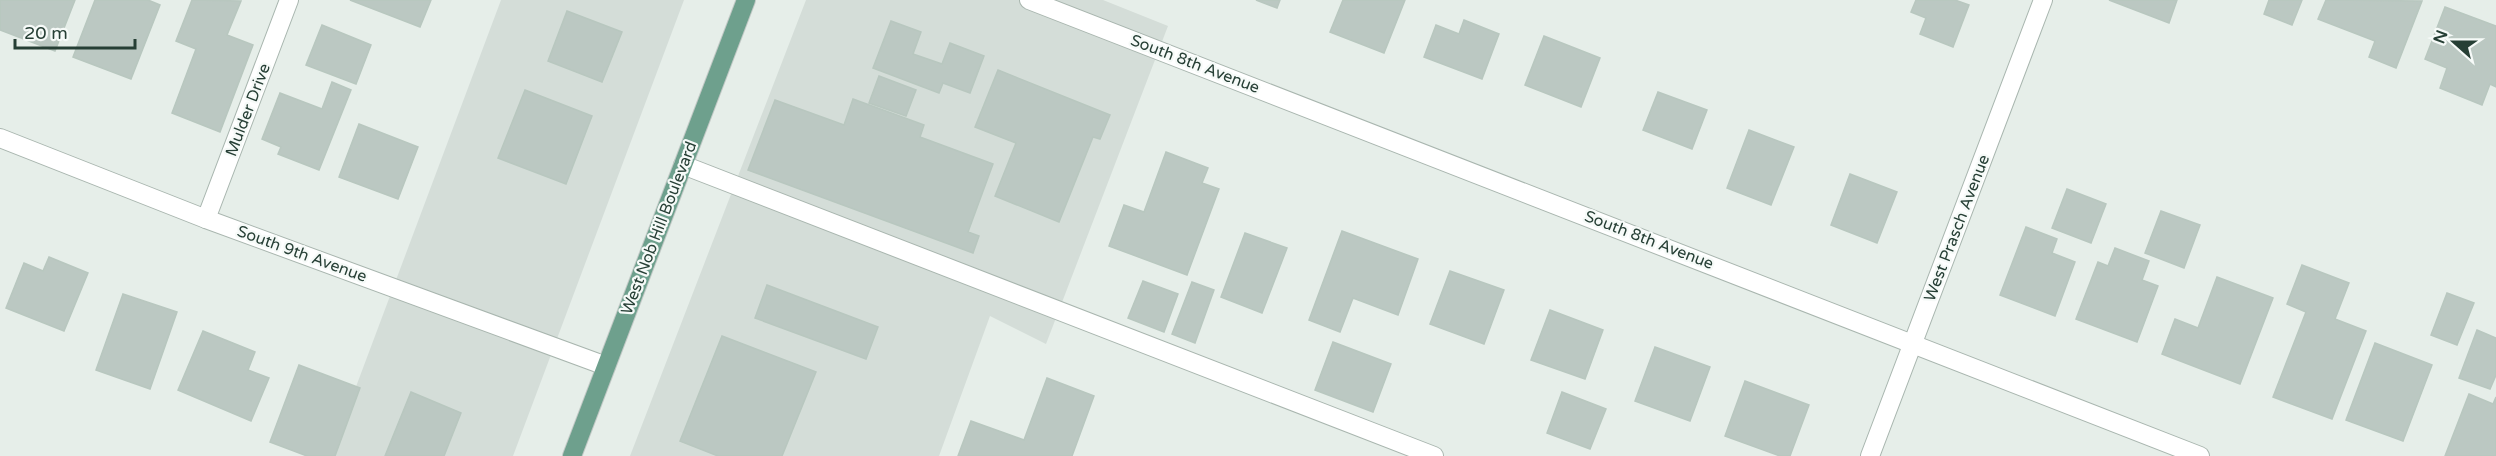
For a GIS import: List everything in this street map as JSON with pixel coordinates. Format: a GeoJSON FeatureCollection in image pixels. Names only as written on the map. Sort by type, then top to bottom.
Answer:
{"type":"FeatureCollection","features":[{"type":"Feature","properties":{"kind":"main road","name":"West Nob Hill Boulevard"},"geometry":{"type":"LineString","coordinates":[[572,456],[746,0]]}},
{"type":"Feature","properties":{"kind":"street","name":"Mulder Drive"},"geometry":{"type":"LineString","coordinates":[[206,219],[289,0]]}},
{"type":"Feature","properties":{"kind":"street","name":"South 8th Avenue"},"geometry":{"type":"LineString","coordinates":[[1029,0],[2200,456]]}},
{"type":"Feature","properties":{"kind":"street","name":"West Prasch Avenue"},"geometry":{"type":"LineString","coordinates":[[1870,456],[2043,0]]}},
{"type":"Feature","properties":{"kind":"street","name":"South 9th Avenue"},"geometry":{"type":"LineString","coordinates":[[0,138],[206,219],[606,366]]}},
{"type":"Feature","properties":{"kind":"street"},"geometry":{"type":"LineString","coordinates":[[683,165],[1434,456]]}},
{"type":"Feature","properties":{"kind":"shaded area"},"geometry":{"type":"Polygon","coordinates":[[[501,0],[684,0],[513,456],[330,456],[501,0]]]}},
{"type":"Feature","properties":{"kind":"shaded area"},"geometry":{"type":"Polygon","coordinates":[[[806,0],[1103,0],[1168,26],[1046,344],[990,316],[939,456],[630,456],[806,0]]]}},
{"type":"Feature","properties":{"kind":"building"},"geometry":{"type":"Polygon","coordinates":[[[0,0],[75,0],[55,51],[0,30],[0,0]]]}},
{"type":"Feature","properties":{"kind":"building"},"geometry":{"type":"Polygon","coordinates":[[[95,0],[148,0],[160,5],[131,79],[73,57],[95,0]]]}},
{"type":"Feature","properties":{"kind":"building"},"geometry":{"type":"Polygon","coordinates":[[[192,0],[241,1],[227,35],[253,45],[220,132],[172,113],[196,49],[176,41],[192,0]]]}},
{"type":"Feature","properties":{"kind":"building"},"geometry":{"type":"Polygon","coordinates":[[[350,0],[431,0],[420,27],[350,0]]]}},
{"type":"Feature","properties":{"kind":"building"},"geometry":{"type":"Polygon","coordinates":[[[1256,0],[1280,0],[1277,8],[1256,0]]]}},
{"type":"Feature","properties":{"kind":"building"},"geometry":{"type":"Polygon","coordinates":[[[1343,0],[1405,0],[1384,53],[1330,32],[1343,0]]]}},
{"type":"Feature","properties":{"kind":"building"},"geometry":{"type":"Polygon","coordinates":[[[1916,0],[1955,0],[1969,5],[1953,47],[1920,34],[1926,18],[1911,12],[1916,0]]]}},
{"type":"Feature","properties":{"kind":"building"},"geometry":{"type":"Polygon","coordinates":[[[2109,0],[2177,0],[2169,23],[2109,0]]]}},
{"type":"Feature","properties":{"kind":"building"},"geometry":{"type":"Polygon","coordinates":[[[2269,0],[2302,0],[2292,25],[2264,14],[2269,0]]]}},
{"type":"Feature","properties":{"kind":"building"},"geometry":{"type":"Polygon","coordinates":[[[2326,0],[2422,1],[2396,68],[2369,57],[2375,41],[2318,19],[2326,0]]]}},
{"type":"Feature","properties":{"kind":"building"},"geometry":{"type":"Polygon","coordinates":[[[2445,7],[2496,26],[2496,87],[2490,84],[2482,105],[2440,88],[2447,68],[2425,59],[2445,7]]]}},
{"type":"Feature","properties":{"kind":"building"},"geometry":{"type":"Polygon","coordinates":[[[567,11],[622,32],[602,82],[548,61],[567,11]]]}},
{"type":"Feature","properties":{"kind":"building"},"geometry":{"type":"Polygon","coordinates":[[[1464,20],[1499,34],[1482,79],[1424,57],[1436,25],[1459,34],[1464,20]]]}},
{"type":"Feature","properties":{"kind":"building"},"geometry":{"type":"Polygon","coordinates":[[[891,21],[921,32],[913,54],[942,64],[950,43],[984,56],[970,93],[943,83],[939,93],[873,68],[891,21]]]}},
{"type":"Feature","properties":{"kind":"building"},"geometry":{"type":"Polygon","coordinates":[[[322,25],[371,45],[356,84],[306,65],[322,25]]]}},
{"type":"Feature","properties":{"kind":"building"},"geometry":{"type":"Polygon","coordinates":[[[1544,36],[1600,58],[1581,107],[1525,85],[1544,36]]]}},
{"type":"Feature","properties":{"kind":"building"},"geometry":{"type":"Polygon","coordinates":[[[998,70],[1110,115],[1100,139],[1093,137],[1059,222],[995,196],[1016,143],[975,127],[998,70]]]}},
{"type":"Feature","properties":{"kind":"building"},"geometry":{"type":"Polygon","coordinates":[[[879,76],[916,90],[906,116],[869,103],[879,76]]]}},
{"type":"Feature","properties":{"kind":"building"},"geometry":{"type":"Polygon","coordinates":[[[332,82],[351,90],[319,170],[278,154],[281,147],[262,139],[280,93],[322,109],[332,82]]]}},
{"type":"Feature","properties":{"kind":"building"},"geometry":{"type":"Polygon","coordinates":[[[525,90],[592,116],[566,184],[498,158],[525,90]]]}},
{"type":"Feature","properties":{"kind":"building"},"geometry":{"type":"Polygon","coordinates":[[[1658,92],[1707,110],[1692,149],[1643,130],[1658,92]]]}},
{"type":"Feature","properties":{"kind":"building"},"geometry":{"type":"Polygon","coordinates":[[[853,99],[924,125],[920,137],[993,164],[968,232],[979,236],[973,253],[748,170],[775,100],[844,125],[853,99]]]}},
{"type":"Feature","properties":{"kind":"building"},"geometry":{"type":"Polygon","coordinates":[[[359,124],[418,147],[398,199],[339,177],[359,124]]]}},
{"type":"Feature","properties":{"kind":"building"},"geometry":{"type":"Polygon","coordinates":[[[1749,130],[1794,147],[1771,205],[1727,188],[1749,130]]]}},
{"type":"Feature","properties":{"kind":"building"},"geometry":{"type":"Polygon","coordinates":[[[1166,152],[1208,168],[1202,183],[1219,189],[1187,275],[1109,246],[1124,205],[1144,212],[1166,152]]]}},
{"type":"Feature","properties":{"kind":"building"},"geometry":{"type":"Polygon","coordinates":[[[1850,174],[1897,192],[1877,243],[1831,225],[1850,174]]]}},
{"type":"Feature","properties":{"kind":"building"},"geometry":{"type":"Polygon","coordinates":[[[2067,189],[2106,204],[2091,243],[2052,228],[2067,189]]]}},
{"type":"Feature","properties":{"kind":"building"},"geometry":{"type":"Polygon","coordinates":[[[2161,211],[2200,225],[2184,268],[2145,253],[2161,211]]]}},
{"type":"Feature","properties":{"kind":"building"},"geometry":{"type":"Polygon","coordinates":[[[2026,227],[2057,239],[2052,253],[2075,262],[2055,316],[2000,295],[2026,227]]]}},
{"type":"Feature","properties":{"kind":"building"},"geometry":{"type":"Polygon","coordinates":[[[1342,231],[1418,259],[1398,315],[1353,298],[1340,332],[1309,320],[1342,231]]]}},
{"type":"Feature","properties":{"kind":"building"},"geometry":{"type":"Polygon","coordinates":[[[1245,233],[1287,248],[1262,313],[1221,297],[1245,233]]]}},
{"type":"Feature","properties":{"kind":"building"},"geometry":{"type":"Polygon","coordinates":[[[2115,248],[2149,261],[2142,280],[2158,286],[2137,342],[2076,319],[2098,262],[2108,266],[2115,248]]]}},
{"type":"Feature","properties":{"kind":"building"},"geometry":{"type":"Polygon","coordinates":[[[49,257],[88,273],[64,331],[6,308],[24,263],[43,271],[49,257]]]}},
{"type":"Feature","properties":{"kind":"building"},"geometry":{"type":"Polygon","coordinates":[[[2302,265],[2349,283],[2335,319],[2366,331],[2332,419],[2273,397],[2306,312],[2287,304],[2302,265]]]}},
{"type":"Feature","properties":{"kind":"building"},"geometry":{"type":"Polygon","coordinates":[[[1450,271],[1504,290],[1484,344],[1430,324],[1450,271]]]}},
{"type":"Feature","properties":{"kind":"building"},"geometry":{"type":"Polygon","coordinates":[[[2217,277],[2273,298],[2240,384],[2162,354],[2175,319],[2198,328],[2217,277]]]}},
{"type":"Feature","properties":{"kind":"building"},"geometry":{"type":"Polygon","coordinates":[[[1143,281],[1178,294],[1164,332],[1128,318],[1143,281]]]}},
{"type":"Feature","properties":{"kind":"building"},"geometry":{"type":"Polygon","coordinates":[[[1192,282],[1214,290],[1195,343],[1172,334],[1192,282]]]}},
{"type":"Feature","properties":{"kind":"building"},"geometry":{"type":"Polygon","coordinates":[[[767,285],[878,327],[866,359],[755,318],[767,285]]]}},
{"type":"Feature","properties":{"kind":"building"},"geometry":{"type":"Polygon","coordinates":[[[2447,293],[2474,303],[2457,345],[2431,335],[2447,293]]]}},
{"type":"Feature","properties":{"kind":"building"},"geometry":{"type":"Polygon","coordinates":[[[123,294],[177,312],[150,389],[96,370],[123,294]]]}},
{"type":"Feature","properties":{"kind":"building"},"geometry":{"type":"Polygon","coordinates":[[[1550,310],[1603,330],[1585,379],[1531,360],[1550,310]]]}},
{"type":"Feature","properties":{"kind":"building"},"geometry":{"type":"Polygon","coordinates":[[[2477,330],[2496,338],[2496,375],[2490,389],[2459,378],[2477,330]]]}},
{"type":"Feature","properties":{"kind":"building"},"geometry":{"type":"Polygon","coordinates":[[[203,331],[255,352],[248,370],[269,378],[251,421],[178,390],[203,331]]]}},
{"type":"Feature","properties":{"kind":"building"},"geometry":{"type":"Polygon","coordinates":[[[722,336],[816,372],[782,456],[718,456],[680,441],[722,336]]]}},
{"type":"Feature","properties":{"kind":"building"},"geometry":{"type":"Polygon","coordinates":[[[1333,342],[1391,364],[1373,412],[1315,390],[1333,342]]]}},
{"type":"Feature","properties":{"kind":"building"},"geometry":{"type":"Polygon","coordinates":[[[2375,343],[2432,365],[2403,441],[2346,420],[2375,343]]]}},
{"type":"Feature","properties":{"kind":"building"},"geometry":{"type":"Polygon","coordinates":[[[1655,347],[1710,367],[1690,421],[1635,401],[1655,347]]]}},
{"type":"Feature","properties":{"kind":"building"},"geometry":{"type":"Polygon","coordinates":[[[299,365],[360,388],[335,456],[307,456],[270,442],[299,365]]]}},
{"type":"Feature","properties":{"kind":"building"},"geometry":{"type":"Polygon","coordinates":[[[1047,378],[1094,396],[1072,456],[958,456],[971,421],[1024,440],[1047,378]]]}},
{"type":"Feature","properties":{"kind":"building"},"geometry":{"type":"Polygon","coordinates":[[[1745,381],[1809,405],[1790,456],[1780,456],[1725,436],[1745,381]]]}},
{"type":"Feature","properties":{"kind":"building"},"geometry":{"type":"Polygon","coordinates":[[[411,392],[461,413],[444,456],[385,456],[411,392]]]}},
{"type":"Feature","properties":{"kind":"building"},"geometry":{"type":"Polygon","coordinates":[[[1562,392],[1606,409],[1590,449],[1547,433],[1562,392]]]}},
{"type":"Feature","properties":{"kind":"building"},"geometry":{"type":"Polygon","coordinates":[[[2469,394],[2493,404],[2496,397],[2496,456],[2445,456],[2469,394]]]}}]}
